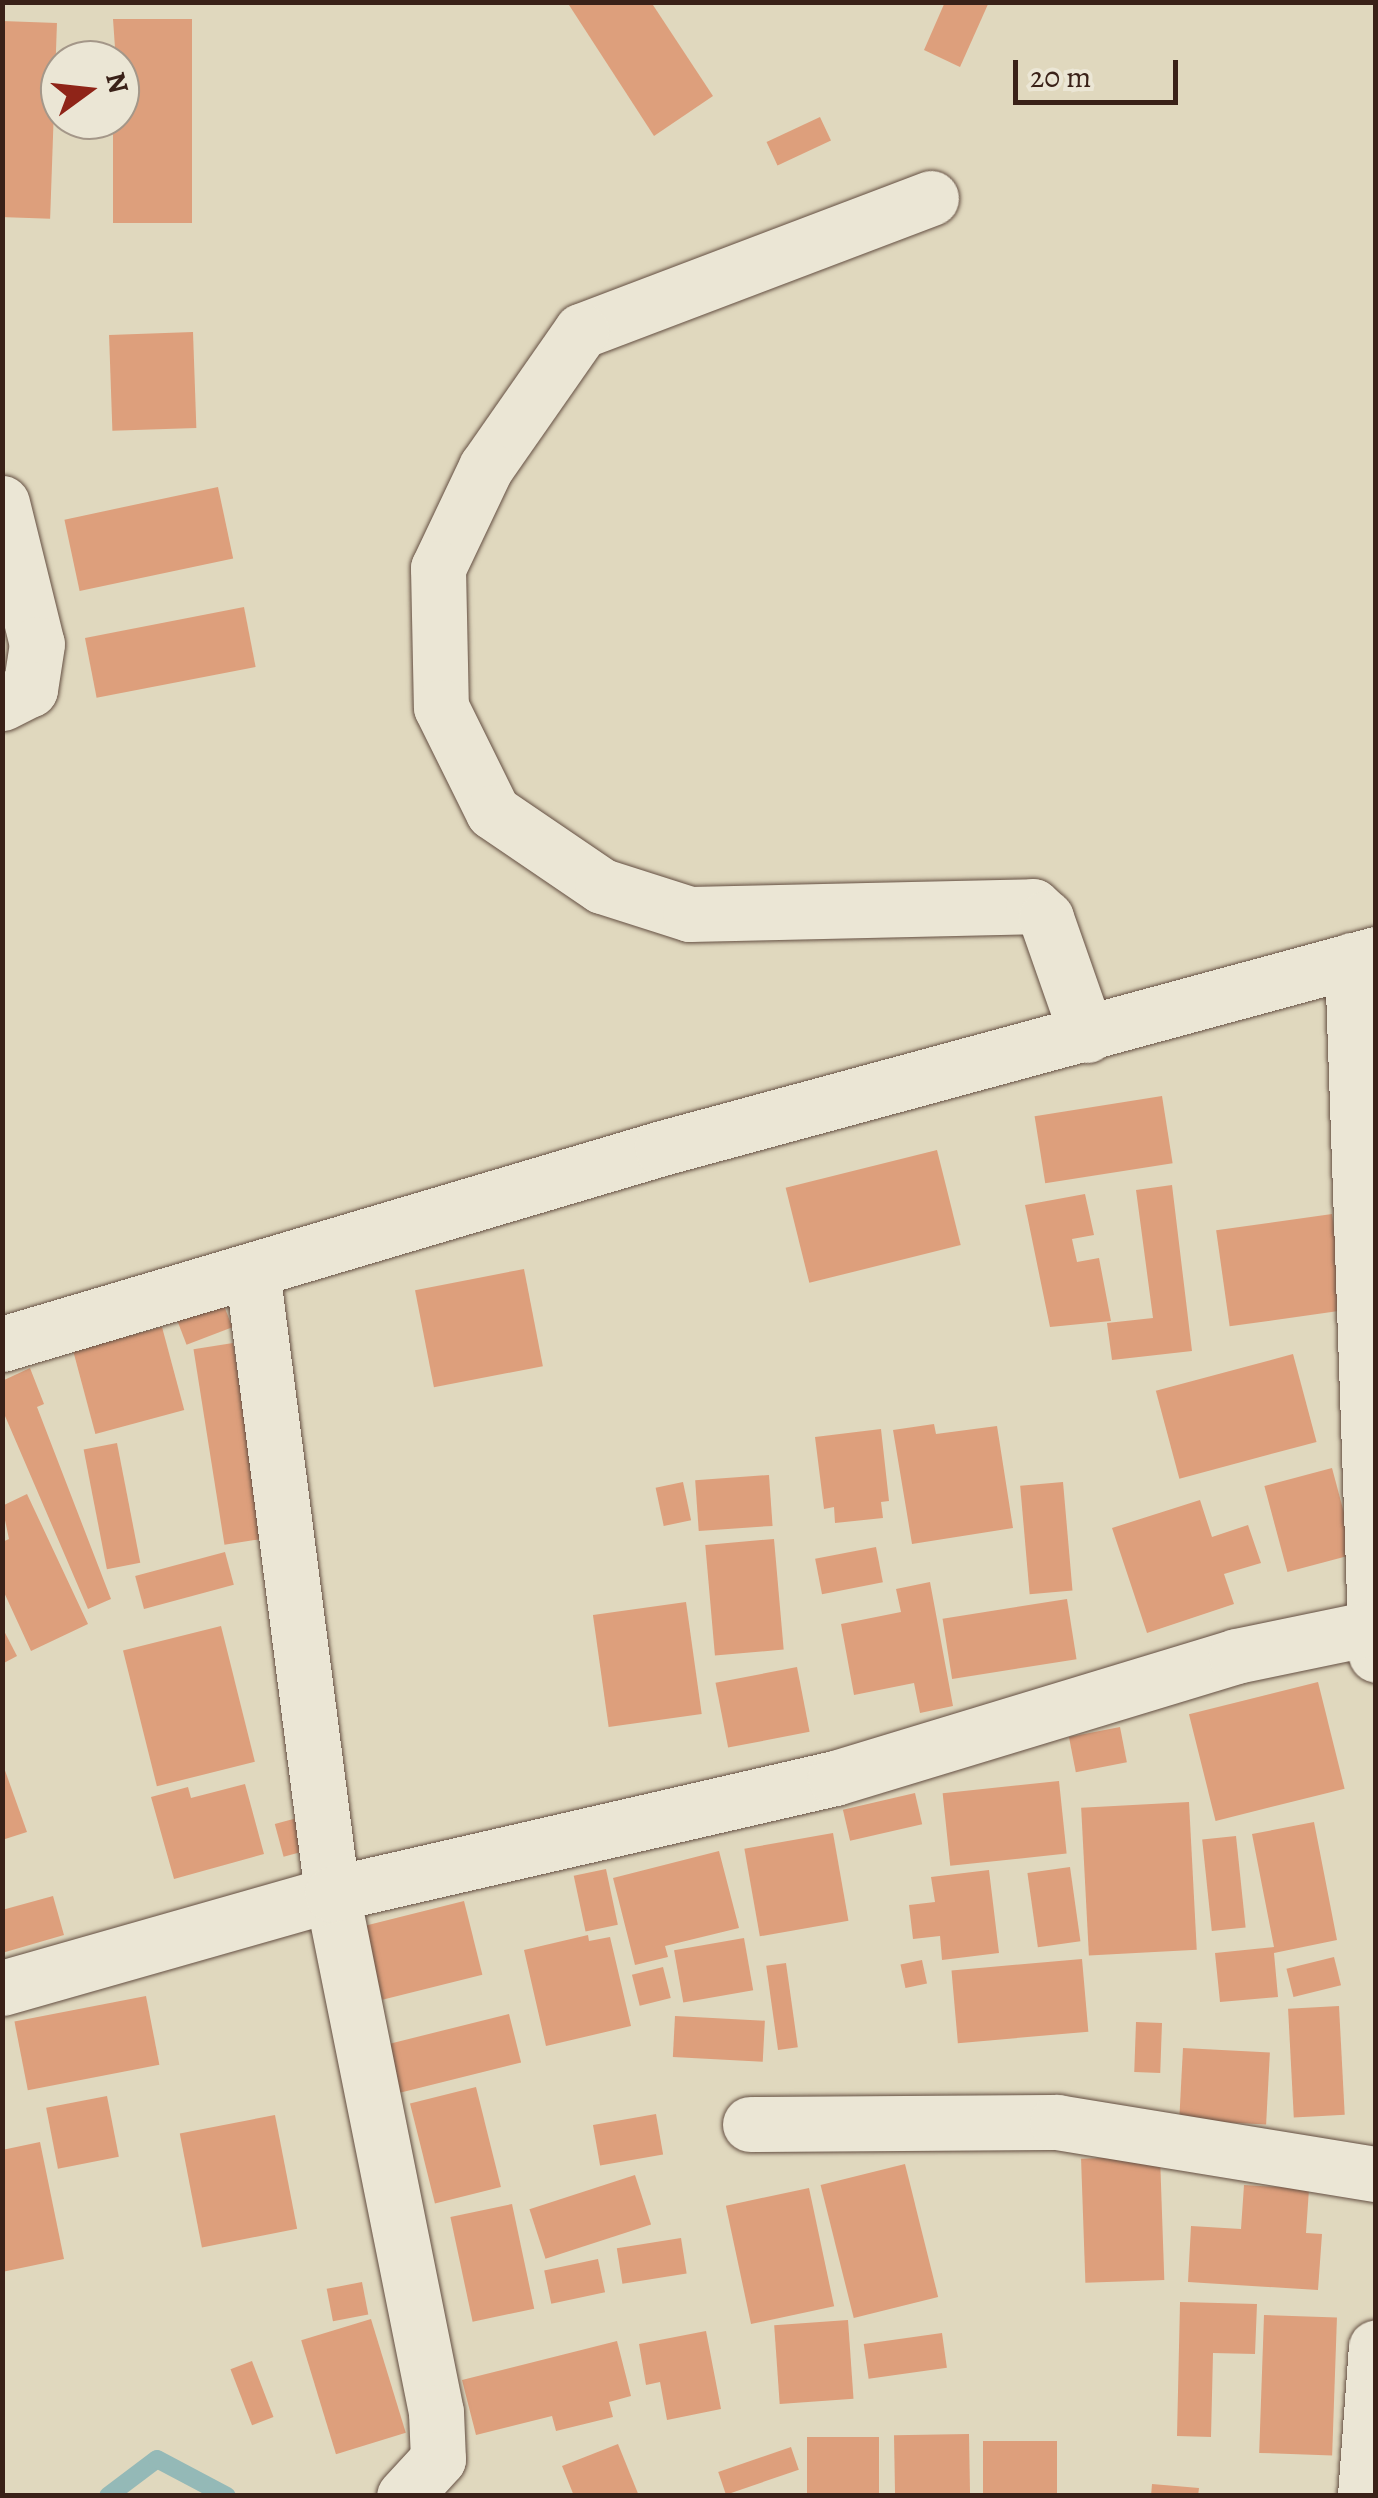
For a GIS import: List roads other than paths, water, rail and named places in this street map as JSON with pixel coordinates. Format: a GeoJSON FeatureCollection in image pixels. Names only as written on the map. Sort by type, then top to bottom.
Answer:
{"type":"FeatureCollection","features":[{"type":"Feature","properties":{"kind":"street"},"geometry":{"type":"LineString","coordinates":[[930,198],[581,331],[486,467],[438,568],[440,706],[493,812],[602,886],[690,914],[1033,906],[1046,918],[1087,1035]]}},
{"type":"Feature","properties":{"kind":"street"},"geometry":{"type":"LineString","coordinates":[[2,503],[37,644],[30,689],[2,703]]}},
{"type":"Feature","properties":{"kind":"street"},"geometry":{"type":"LineString","coordinates":[[2,1344],[662,1148],[1364,957],[1376,1654]]}},
{"type":"Feature","properties":{"kind":"street"},"geometry":{"type":"LineString","coordinates":[[252,1270],[332,1894],[436,2412],[438,2459],[404,2496]]}},
{"type":"Feature","properties":{"kind":"street"},"geometry":{"type":"LineString","coordinates":[[2,1988],[332,1894],[835,1778],[1236,1656],[1375,1627]]}},
{"type":"Feature","properties":{"kind":"street"},"geometry":{"type":"LineString","coordinates":[[750,2124],[1057,2122],[1376,2174]]}},
{"type":"Feature","properties":{"kind":"street"},"geometry":{"type":"LineString","coordinates":[[1365,2496],[1376,2347]]}},
{"type":"Feature","properties":{"kind":"waterway"},"geometry":{"type":"LineString","coordinates":[[108,2496],[157,2459],[227,2496]]}}]}
